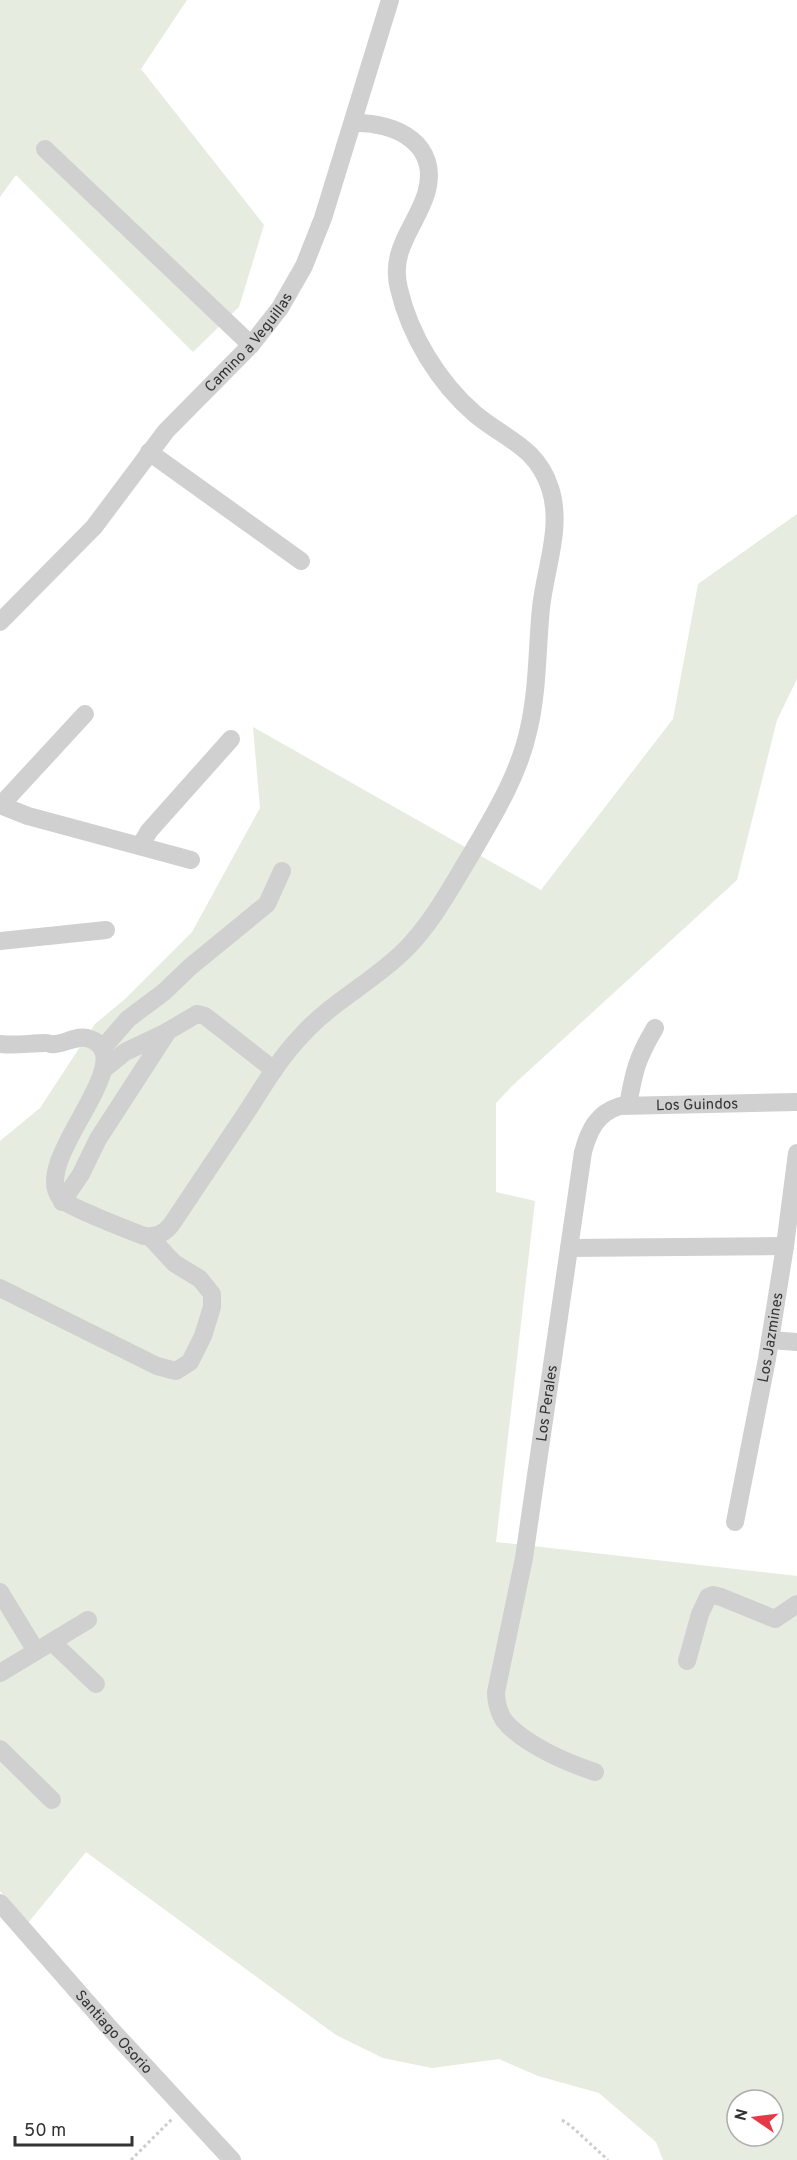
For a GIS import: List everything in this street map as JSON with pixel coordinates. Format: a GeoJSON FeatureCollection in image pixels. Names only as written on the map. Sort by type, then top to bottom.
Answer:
{"type":"FeatureCollection","features":[{"type":"Feature","properties":{"kind":"street","name":"Camino a Veguillas"},"geometry":{"type":"LineString","coordinates":[[0,622],[94,527],[166,431],[251,345],[280,308],[304,266],[323,218],[390,0]]}},
{"type":"Feature","properties":{"kind":"street"},"geometry":{"type":"LineString","coordinates":[[0,1044],[21,1046],[46,1043],[54,1045],[88,1038],[102,1049],[104,1060],[102,1070],[91,1100],[76,1124],[56,1167],[55,1188],[62,1202],[139,1234],[150,1237],[162,1234],[171,1225],[274,1070],[310,1026],[398,956],[430,921],[507,792],[522,754],[534,703],[543,591],[555,521],[554,500],[538,462],[522,445],[485,422],[459,399],[425,351],[406,311],[399,289],[398,258],[427,189],[427,169],[423,154],[415,141],[399,131],[377,124],[354,123]]}},
{"type":"Feature","properties":{"kind":"street"},"geometry":{"type":"LineString","coordinates":[[45,149],[251,345]]}},
{"type":"Feature","properties":{"kind":"street"},"geometry":{"type":"LineString","coordinates":[[149,452],[301,561]]}},
{"type":"Feature","properties":{"kind":"street"},"geometry":{"type":"LineString","coordinates":[[84,714],[1,805],[28,816],[191,860]]}},
{"type":"Feature","properties":{"kind":"street"},"geometry":{"type":"LineString","coordinates":[[140,846],[149,831],[231,739]]}},
{"type":"Feature","properties":{"kind":"street"},"geometry":{"type":"LineString","coordinates":[[102,1049],[128,1019],[164,992],[190,967],[267,904],[282,871]]}},
{"type":"Feature","properties":{"kind":"street"},"geometry":{"type":"LineString","coordinates":[[0,941],[105,930]]}},
{"type":"Feature","properties":{"kind":"street"},"geometry":{"type":"LineString","coordinates":[[102,1070],[125,1052],[197,1014],[205,1016],[274,1070]]}},
{"type":"Feature","properties":{"kind":"street"},"geometry":{"type":"LineString","coordinates":[[628,1105],[635,1068],[641,1051],[655,1028]]}},
{"type":"Feature","properties":{"kind":"street"},"geometry":{"type":"LineString","coordinates":[[62,1202],[81,1174],[98,1139],[168,1031]]}},
{"type":"Feature","properties":{"kind":"street","name":"Los Guindos"},"geometry":{"type":"LineString","coordinates":[[599,1117],[613,1108],[628,1105],[797,1102]]}},
{"type":"Feature","properties":{"kind":"street","name":"Los Perales"},"geometry":{"type":"LineString","coordinates":[[595,1772],[554,1756],[509,1725],[499,1711],[496,1692],[526,1549],[583,1152],[590,1130],[599,1117]]}},
{"type":"Feature","properties":{"kind":"street","name":"Los Jazmines"},"geometry":{"type":"LineString","coordinates":[[735,1522],[770,1340],[797,1153]]}},
{"type":"Feature","properties":{"kind":"street"},"geometry":{"type":"LineString","coordinates":[[0,1288],[157,1366],[176,1371],[190,1362],[203,1336],[212,1307],[212,1294],[200,1279],[174,1263],[150,1237]]}},
{"type":"Feature","properties":{"kind":"street"},"geometry":{"type":"LineString","coordinates":[[569,1248],[785,1246]]}},
{"type":"Feature","properties":{"kind":"street"},"geometry":{"type":"LineString","coordinates":[[770,1340],[797,1342]]}},
{"type":"Feature","properties":{"kind":"street"},"geometry":{"type":"LineString","coordinates":[[0,1592],[44,1646],[96,1683]]}},
{"type":"Feature","properties":{"kind":"street"},"geometry":{"type":"LineString","coordinates":[[687,1661],[700,1614],[708,1597],[721,1597],[775,1619],[797,1604]]}},
{"type":"Feature","properties":{"kind":"street"},"geometry":{"type":"LineString","coordinates":[[0,1673],[88,1620]]}},
{"type":"Feature","properties":{"kind":"street"},"geometry":{"type":"LineString","coordinates":[[0,1749],[52,1800]]}},
{"type":"Feature","properties":{"kind":"street","name":"Santiago Osorio"},"geometry":{"type":"LineString","coordinates":[[0,1903],[183,2109],[232,2160]]}},
{"type":"Feature","properties":{"kind":"path"},"geometry":{"type":"LineString","coordinates":[[131,2160],[155,2133],[183,2109]]}},
{"type":"Feature","properties":{"kind":"path"},"geometry":{"type":"LineString","coordinates":[[562,2120],[578,2131],[608,2160]]}},
{"type":"Feature","properties":{"kind":"shaded area"},"geometry":{"type":"Polygon","coordinates":[[[0,0],[187,0],[141,69],[264,225],[239,307],[193,352],[16,175],[0,197],[0,0]]]}},
{"type":"Feature","properties":{"kind":"shaded area"},"geometry":{"type":"Polygon","coordinates":[[[797,514],[797,679],[777,720],[737,880],[496,1103],[496,1192],[535,1201],[496,1542],[797,1576],[797,2160],[663,2160],[656,2142],[599,2093],[538,2076],[499,2059],[432,2068],[383,2058],[336,2035],[86,1852],[28,1923],[0,1891],[0,1141],[40,1108],[95,1024],[125,999],[192,932],[260,808],[253,727],[541,890],[673,719],[698,584],[797,514]]]}}]}
